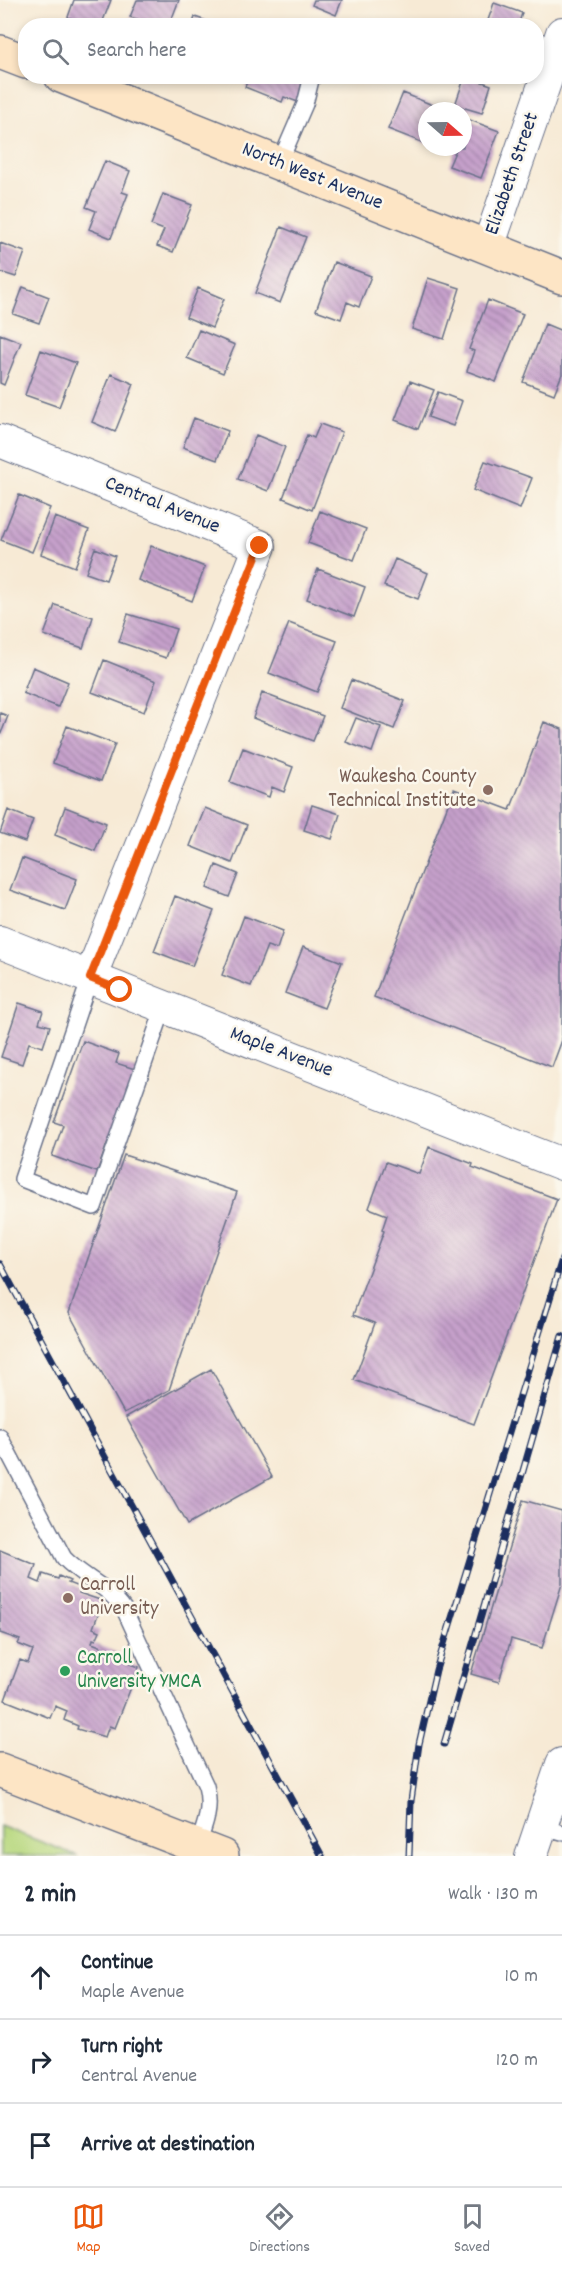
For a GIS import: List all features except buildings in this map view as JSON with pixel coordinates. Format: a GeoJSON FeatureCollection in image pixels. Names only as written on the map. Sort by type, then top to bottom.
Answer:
{"type":"FeatureCollection","features":[{"type":"Feature","properties":{"kind":"street","name":"Elizabeth Street"},"geometry":{"type":"LineString","coordinates":[[488,247],[562,33]]}},
{"type":"Feature","properties":{"kind":"street"},"geometry":{"type":"LineString","coordinates":[[0,52],[18,59]]}},
{"type":"Feature","properties":{"kind":"street","name":"North West Avenue"},"geometry":{"type":"LineString","coordinates":[[81,84],[562,277]]}},
{"type":"Feature","properties":{"kind":"street","name":"Central Avenue"},"geometry":{"type":"LineString","coordinates":[[0,441],[260,546],[90,978]]}},
{"type":"Feature","properties":{"kind":"street","name":"Maple Avenue"},"geometry":{"type":"LineString","coordinates":[[0,942],[562,1164]]}},
{"type":"Feature","properties":{"kind":"street"},"geometry":{"type":"LineString","coordinates":[[531,1856],[551,1830],[562,1764]]}},
{"type":"Feature","properties":{"kind":"street"},"geometry":{"type":"LineString","coordinates":[[0,1770],[209,1851]]}},
{"type":"Feature","properties":{"kind":"lane"},"geometry":{"type":"LineString","coordinates":[[279,164],[304,104],[310,84]]}},
{"type":"Feature","properties":{"kind":"lane"},"geometry":{"type":"LineString","coordinates":[[90,978],[22,1179],[94,1207],[164,1007]]}},
{"type":"Feature","properties":{"kind":"lane"},"geometry":{"type":"LineString","coordinates":[[0,1437],[64,1558],[75,1569],[108,1590],[124,1609],[206,1786],[210,1799],[205,1825],[209,1851]]}},
{"type":"Feature","properties":{"kind":"green space"},"geometry":{"type":"Polygon","coordinates":[[[0,1826],[78,1856],[0,1856],[0,1826]]]}},
{"type":"Feature","properties":{"kind":"railway"},"geometry":{"type":"LineString","coordinates":[[409,1856],[411,1801],[419,1744],[436,1670],[562,1259]]}},
{"type":"Feature","properties":{"kind":"railway"},"geometry":{"type":"LineString","coordinates":[[0,1264],[322,1856]]}},
{"type":"Feature","properties":{"kind":"railway"},"geometry":{"type":"LineString","coordinates":[[444,1744],[562,1336]]}},
{"type":"Feature","properties":{"kind":"place","name":"Waukesha County Technical Institute"},"geometry":{"type":"Point","coordinates":[488,790]}},
{"type":"Feature","properties":{"kind":"place","name":"Carroll University"},"geometry":{"type":"Point","coordinates":[68,1598]}},
{"type":"Feature","properties":{"kind":"place","name":"Carroll University YMCA"},"geometry":{"type":"Point","coordinates":[65,1671]}},
{"type":"Feature","properties":{"kind":"route"},"geometry":{"type":"LineString","coordinates":[[120,990],[90,978],[260,546]]}}]}
